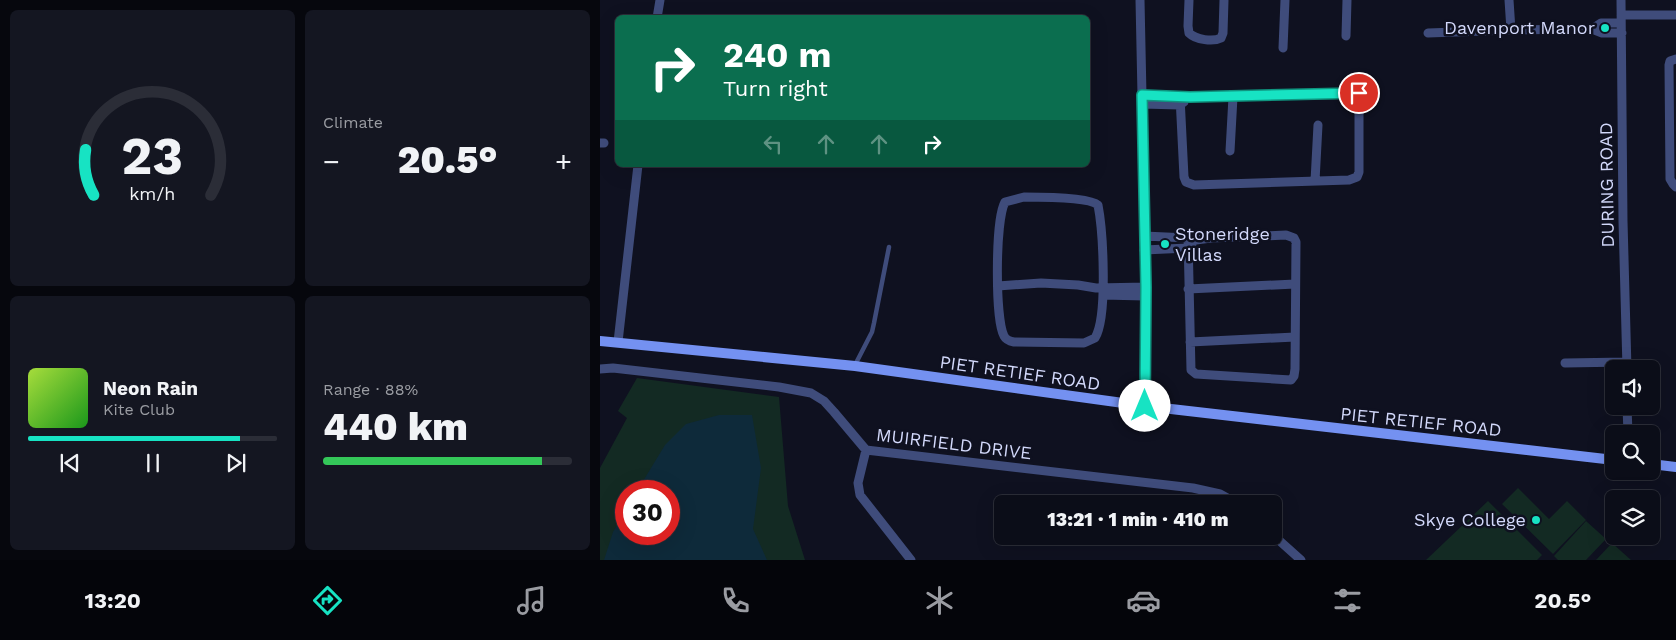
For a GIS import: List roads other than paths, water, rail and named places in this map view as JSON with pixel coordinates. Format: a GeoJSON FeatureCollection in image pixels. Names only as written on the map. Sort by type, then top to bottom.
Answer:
{"type":"FeatureCollection","features":[{"type":"Feature","properties":{"kind":"street"},"geometry":{"type":"LineString","coordinates":[[658,15],[660,0]]}},
{"type":"Feature","properties":{"kind":"street"},"geometry":{"type":"LineString","coordinates":[[1140,0],[1146,291],[1145,406]]}},
{"type":"Feature","properties":{"kind":"street"},"geometry":{"type":"LineString","coordinates":[[1189,0],[1189,33],[1196,38],[1216,40],[1221,38],[1223,33],[1224,0]]}},
{"type":"Feature","properties":{"kind":"street"},"geometry":{"type":"LineString","coordinates":[[1283,48],[1285,0]]}},
{"type":"Feature","properties":{"kind":"street"},"geometry":{"type":"LineString","coordinates":[[1346,36],[1347,0]]}},
{"type":"Feature","properties":{"kind":"street"},"geometry":{"type":"LineString","coordinates":[[1509,0],[1511,30]]}},
{"type":"Feature","properties":{"kind":"street","name":"DURING ROAD"},"geometry":{"type":"LineString","coordinates":[[1621,0],[1626,360]]}},
{"type":"Feature","properties":{"kind":"street"},"geometry":{"type":"LineString","coordinates":[[1428,34],[1592,29],[1601,23],[1621,24],[1676,15]]}},
{"type":"Feature","properties":{"kind":"street"},"geometry":{"type":"LineString","coordinates":[[1676,59],[1670,61],[1669,66],[1670,179],[1676,187]]}},
{"type":"Feature","properties":{"kind":"street"},"geometry":{"type":"LineString","coordinates":[[1142,100],[1375,92]]}},
{"type":"Feature","properties":{"kind":"street"},"geometry":{"type":"LineString","coordinates":[[1183,100],[1184,180],[1189,184],[1349,180],[1354,179],[1358,175],[1359,93]]}},
{"type":"Feature","properties":{"kind":"street"},"geometry":{"type":"LineString","coordinates":[[1230,151],[1233,96]]}},
{"type":"Feature","properties":{"kind":"street"},"geometry":{"type":"LineString","coordinates":[[1315,181],[1318,125]]}},
{"type":"Feature","properties":{"kind":"street"},"geometry":{"type":"LineString","coordinates":[[618,342],[638,167]]}},
{"type":"Feature","properties":{"kind":"street"},"geometry":{"type":"LineString","coordinates":[[1036,197],[1096,203],[1098,207],[1101,290],[1099,329],[1095,338],[1084,342],[1014,342],[1006,339],[1003,334],[998,286],[997,246],[1003,206],[1008,200],[1036,197]]}},
{"type":"Feature","properties":{"kind":"street"},"geometry":{"type":"LineString","coordinates":[[1144,236],[1192,239],[1290,235],[1294,238],[1296,242],[1296,284],[1293,378],[1288,380],[1194,373],[1191,370],[1188,248],[1192,239]]}},
{"type":"Feature","properties":{"kind":"street"},"geometry":{"type":"LineString","coordinates":[[1144,250],[1188,248]]}},
{"type":"Feature","properties":{"kind":"street"},"geometry":{"type":"LineString","coordinates":[[998,286],[1041,283],[1089,286],[1101,290],[1146,291]]}},
{"type":"Feature","properties":{"kind":"street"},"geometry":{"type":"LineString","coordinates":[[1188,289],[1296,284]]}},
{"type":"Feature","properties":{"kind":"street"},"geometry":{"type":"LineString","coordinates":[[1190,342],[1295,337]]}},
{"type":"Feature","properties":{"kind":"street","name":"PIET RETIEF ROAD"},"geometry":{"type":"LineString","coordinates":[[600,341],[855,366],[1145,406],[1605,459]]}},
{"type":"Feature","properties":{"kind":"street"},"geometry":{"type":"LineString","coordinates":[[1565,363],[1605,365]]}},
{"type":"Feature","properties":{"kind":"street","name":"MUIRFIELD DRIVE"},"geometry":{"type":"LineString","coordinates":[[600,370],[612,368],[801,390],[817,396],[834,412],[866,450],[1193,488],[1222,495]]}},
{"type":"Feature","properties":{"kind":"street"},"geometry":{"type":"LineString","coordinates":[[866,450],[858,484],[860,495],[911,560]]}},
{"type":"Feature","properties":{"kind":"street"},"geometry":{"type":"LineString","coordinates":[[1660,465],[1676,467]]}},
{"type":"Feature","properties":{"kind":"street"},"geometry":{"type":"LineString","coordinates":[[1282,543],[1301,560]]}},
{"type":"Feature","properties":{"kind":"lane"},"geometry":{"type":"LineString","coordinates":[[855,366],[874,323],[889,247]]}},
{"type":"Feature","properties":{"kind":"water"},"geometry":{"type":"Polygon","coordinates":[[[719,415],[752,415],[761,468],[753,529],[767,560],[604,560],[615,529],[615,545],[680,545],[680,480],[644,480],[665,445],[686,424],[719,415]]]}},
{"type":"Feature","properties":{"kind":"place","name":"Davenport Manor"},"geometry":{"type":"Point","coordinates":[1605,28]}},
{"type":"Feature","properties":{"kind":"place","name":"Stoneridge Villas"},"geometry":{"type":"Point","coordinates":[1165,244]}},
{"type":"Feature","properties":{"kind":"place","name":"Skye College"},"geometry":{"type":"Point","coordinates":[1536,520]}}]}
